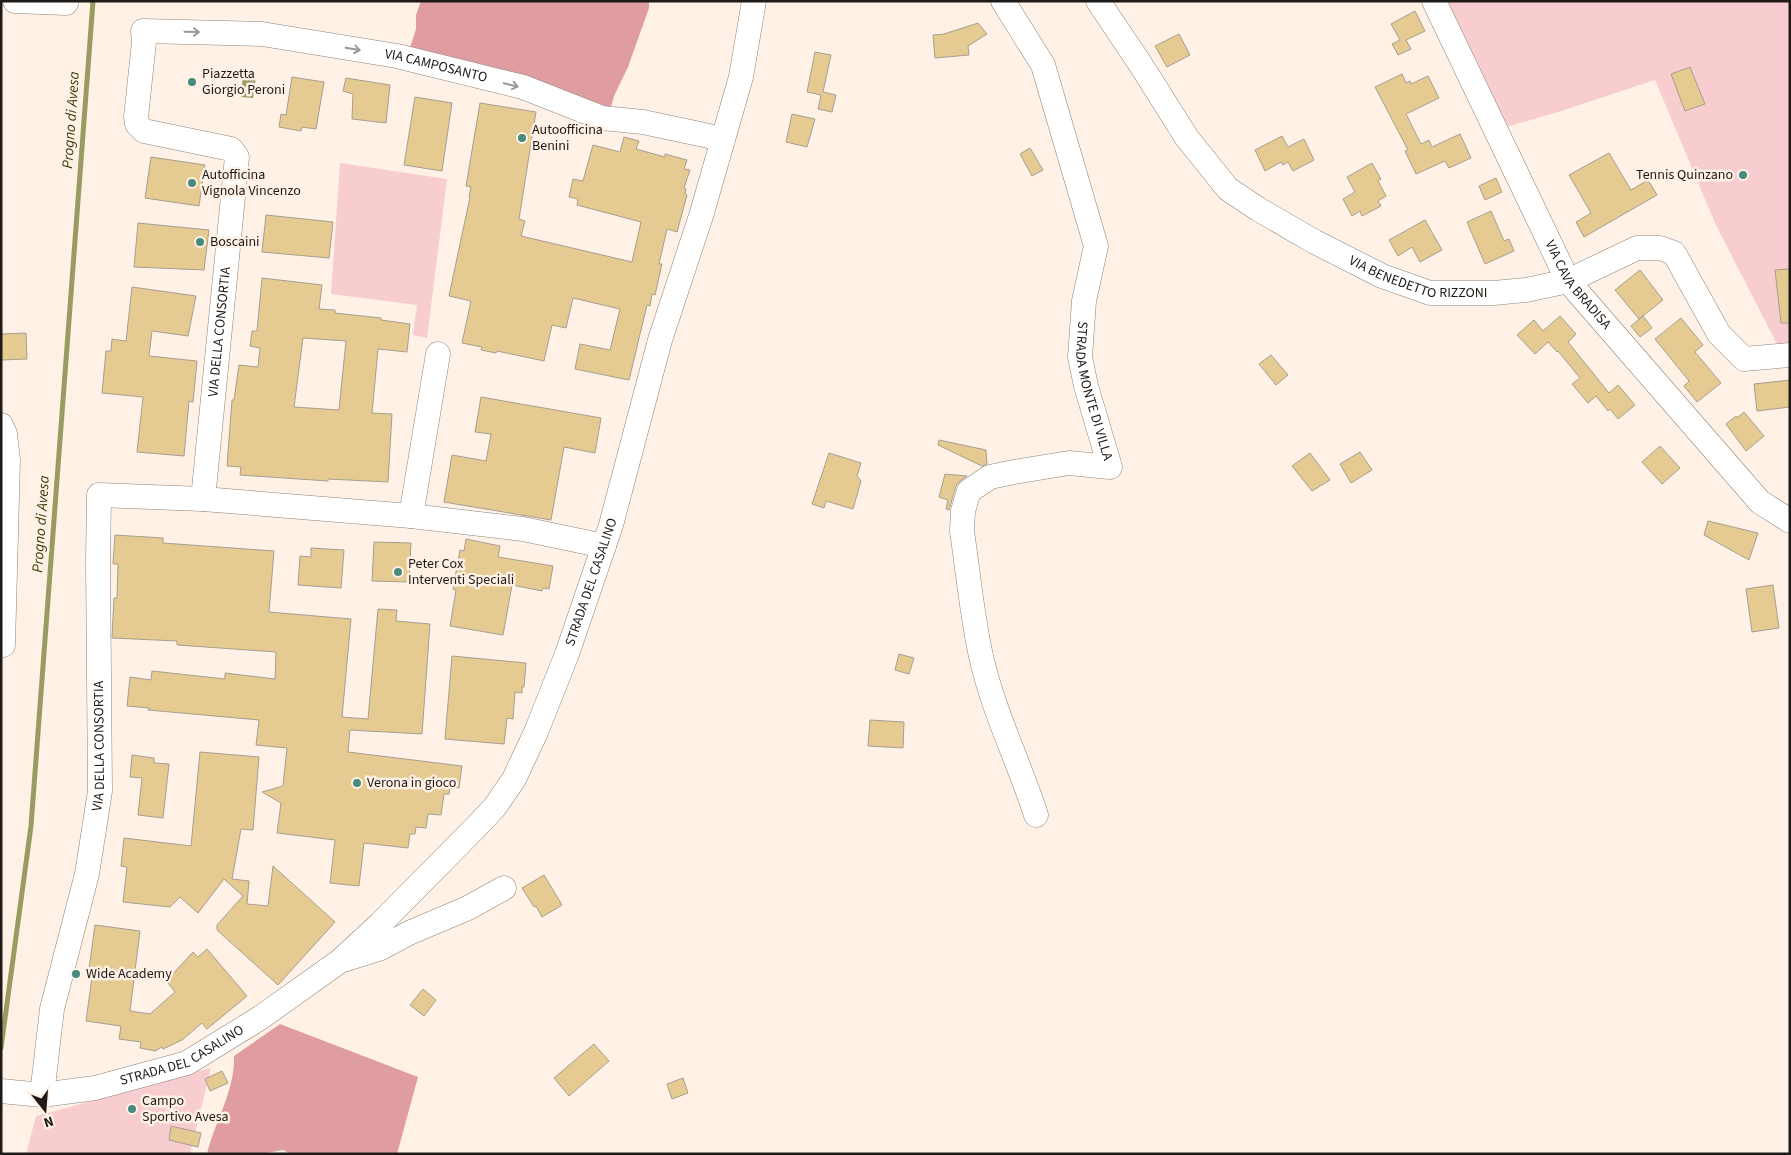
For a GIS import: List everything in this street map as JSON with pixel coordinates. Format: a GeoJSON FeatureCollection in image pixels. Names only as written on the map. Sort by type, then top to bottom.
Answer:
{"type":"FeatureCollection","features":[{"type":"Feature","properties":{"kind":"street"},"geometry":{"type":"LineString","coordinates":[[15,1],[66,4]]}},
{"type":"Feature","properties":{"kind":"street","name":"STRADA DEL CASALINO"},"geometry":{"type":"LineString","coordinates":[[1,1091],[42,1094],[95,1088],[187,1064],[260,1018],[340,961],[394,911],[494,808],[514,778],[536,732],[567,654],[604,546],[660,340],[701,216],[741,77],[754,1]]}},
{"type":"Feature","properties":{"kind":"street","name":"STRADA MONTE DI VILLA"},"geometry":{"type":"LineString","coordinates":[[1003,1],[1043,65],[1096,246],[1084,301],[1080,357],[1086,386],[1110,467],[1069,463],[990,477],[969,490],[963,511],[962,531],[981,656],[999,716],[1027,786],[1036,815]]}},
{"type":"Feature","properties":{"kind":"street","name":"VIA BENEDETTO RIZZONI"},"geometry":{"type":"LineString","coordinates":[[1098,1],[1187,138],[1228,189],[1315,242],[1382,276],[1430,294],[1518,291],[1568,281],[1637,248],[1660,248],[1674,253],[1720,334],[1744,359],[1790,355]]}},
{"type":"Feature","properties":{"kind":"street","name":"VIA CAVA BRADISA"},"geometry":{"type":"LineString","coordinates":[[1434,1],[1568,281],[1760,502],[1790,521]]}},
{"type":"Feature","properties":{"kind":"street","name":"VIA CAMPOSANTO"},"geometry":{"type":"LineString","coordinates":[[143,31],[262,34],[397,56],[523,87],[602,118],[643,122],[723,139]]}},
{"type":"Feature","properties":{"kind":"street","name":"VIA DELLA CONSORTIA"},"geometry":{"type":"LineString","coordinates":[[143,31],[144,42],[136,117],[137,124],[144,131],[231,150],[236,157],[203,498]]}},
{"type":"Feature","properties":{"kind":"street"},"geometry":{"type":"LineString","coordinates":[[411,516],[438,354]]}},
{"type":"Feature","properties":{"kind":"street"},"geometry":{"type":"LineString","coordinates":[[1,425],[5,434],[8,460],[3,645]]}},
{"type":"Feature","properties":{"kind":"street","name":"VIA DELLA CONSORTIA"},"geometry":{"type":"LineString","coordinates":[[42,1094],[52,1009],[87,874],[100,791],[99,495],[203,498],[411,516],[523,529],[604,546]]}},
{"type":"Feature","properties":{"kind":"street","name":"STRADA DEL CASALINO"},"geometry":{"type":"LineString","coordinates":[[340,961],[381,948],[409,933],[468,908],[504,888]]}},
{"type":"Feature","properties":{"kind":"shaded area"},"geometry":{"type":"Polygon","coordinates":[[[421,1],[649,1],[649,8],[628,67],[614,96],[609,114],[408,54],[416,29],[416,15],[421,1]]]}},
{"type":"Feature","properties":{"kind":"shaded area","name":"Tennis Quinzano"},"geometry":{"type":"Polygon","coordinates":[[[1446,1],[1790,1],[1790,348],[1779,348],[1715,223],[1655,80],[1503,128],[1446,1]]]}},
{"type":"Feature","properties":{"kind":"shaded area"},"geometry":{"type":"Polygon","coordinates":[[[243,74],[256,76],[253,98],[241,97],[243,74]]]}},
{"type":"Feature","properties":{"kind":"shaded area"},"geometry":{"type":"Polygon","coordinates":[[[340,163],[447,179],[427,338],[413,335],[417,305],[331,294],[340,163]]]}},
{"type":"Feature","properties":{"kind":"shaded area"},"geometry":{"type":"Polygon","coordinates":[[[280,1024],[418,1077],[397,1154],[291,1154],[283,1150],[261,1154],[207,1154],[228,1094],[234,1056],[280,1024]]]}},
{"type":"Feature","properties":{"kind":"shaded area","name":"Campo Sportivo Avesa"},"geometry":{"type":"Polygon","coordinates":[[[211,1068],[190,1154],[26,1154],[36,1116],[211,1068]]]}},
{"type":"Feature","properties":{"kind":"building"},"geometry":{"type":"Polygon","coordinates":[[[1415,11],[1425,31],[1406,40],[1411,49],[1398,55],[1392,44],[1400,40],[1391,24],[1415,11]]]}},
{"type":"Feature","properties":{"kind":"building"},"geometry":{"type":"Polygon","coordinates":[[[978,23],[987,34],[968,46],[969,55],[935,58],[933,35],[944,34],[978,23]]]}},
{"type":"Feature","properties":{"kind":"building"},"geometry":{"type":"Polygon","coordinates":[[[1179,34],[1190,55],[1167,67],[1155,46],[1179,34]]]}},
{"type":"Feature","properties":{"kind":"building"},"geometry":{"type":"Polygon","coordinates":[[[815,52],[831,55],[823,92],[836,95],[832,112],[818,109],[821,95],[807,92],[815,52]]]}},
{"type":"Feature","properties":{"kind":"building"},"geometry":{"type":"Polygon","coordinates":[[[1690,67],[1705,104],[1685,111],[1671,74],[1690,67]]]}},
{"type":"Feature","properties":{"kind":"building"},"geometry":{"type":"Polygon","coordinates":[[[1402,74],[1406,83],[1410,81],[1411,84],[1428,76],[1439,98],[1406,114],[1421,144],[1429,140],[1432,147],[1460,134],[1471,158],[1449,168],[1445,161],[1416,174],[1405,151],[1408,150],[1375,87],[1402,74]]]}},
{"type":"Feature","properties":{"kind":"building"},"geometry":{"type":"Polygon","coordinates":[[[292,77],[324,82],[316,129],[302,127],[301,131],[279,127],[281,114],[286,115],[292,77]]]}},
{"type":"Feature","properties":{"kind":"building"},"geometry":{"type":"Polygon","coordinates":[[[346,78],[390,85],[386,123],[352,119],[353,94],[343,91],[346,78]]]}},
{"type":"Feature","properties":{"kind":"building"},"geometry":{"type":"Polygon","coordinates":[[[415,97],[452,103],[442,171],[404,165],[415,97]]]}},
{"type":"Feature","properties":{"kind":"building"},"geometry":{"type":"Polygon","coordinates":[[[480,103],[536,112],[519,219],[525,221],[521,236],[632,262],[641,222],[577,205],[578,199],[569,197],[573,179],[583,181],[593,145],[620,152],[624,137],[639,141],[636,149],[665,157],[665,154],[687,160],[684,169],[690,170],[684,188],[687,195],[677,232],[667,229],[659,264],[662,264],[655,295],[652,294],[650,306],[647,305],[629,380],[575,369],[580,344],[610,350],[620,309],[573,298],[566,328],[552,325],[544,361],[497,351],[496,353],[481,350],[482,347],[462,343],[471,301],[449,296],[470,197],[471,187],[466,186],[480,103]]]}},
{"type":"Feature","properties":{"kind":"building"},"geometry":{"type":"Polygon","coordinates":[[[792,114],[815,119],[807,147],[786,142],[792,114]]]}},
{"type":"Feature","properties":{"kind":"building"},"geometry":{"type":"Polygon","coordinates":[[[1282,136],[1288,147],[1304,139],[1314,160],[1293,171],[1288,162],[1283,165],[1281,162],[1265,171],[1255,150],[1282,136]]]}},
{"type":"Feature","properties":{"kind":"building"},"geometry":{"type":"Polygon","coordinates":[[[1030,148],[1043,170],[1032,176],[1020,154],[1030,148]]]}},
{"type":"Feature","properties":{"kind":"building"},"geometry":{"type":"Polygon","coordinates":[[[1609,153],[1631,190],[1648,180],[1657,195],[1584,237],[1576,222],[1591,213],[1569,175],[1609,153]]]}},
{"type":"Feature","properties":{"kind":"building"},"geometry":{"type":"Polygon","coordinates":[[[151,157],[205,165],[199,206],[145,198],[151,157]]]}},
{"type":"Feature","properties":{"kind":"building"},"geometry":{"type":"Polygon","coordinates":[[[1372,163],[1381,179],[1378,181],[1386,196],[1378,201],[1381,206],[1362,216],[1360,211],[1352,216],[1343,199],[1355,192],[1347,177],[1372,163]]]}},
{"type":"Feature","properties":{"kind":"building"},"geometry":{"type":"Polygon","coordinates":[[[1496,178],[1502,192],[1485,200],[1479,186],[1496,178]]]}},
{"type":"Feature","properties":{"kind":"building"},"geometry":{"type":"Polygon","coordinates":[[[1491,211],[1504,241],[1509,239],[1514,251],[1485,264],[1467,222],[1491,211]]]}},
{"type":"Feature","properties":{"kind":"building"},"geometry":{"type":"Polygon","coordinates":[[[266,215],[333,222],[329,258],[262,252],[266,215]]]}},
{"type":"Feature","properties":{"kind":"building"},"geometry":{"type":"Polygon","coordinates":[[[1425,220],[1442,250],[1420,262],[1412,247],[1398,256],[1389,240],[1425,220]]]}},
{"type":"Feature","properties":{"kind":"building"},"geometry":{"type":"Polygon","coordinates":[[[138,223],[209,230],[204,270],[134,267],[138,223]]]}},
{"type":"Feature","properties":{"kind":"building"},"geometry":{"type":"Polygon","coordinates":[[[1790,269],[1790,323],[1781,323],[1775,270],[1790,269]]]}},
{"type":"Feature","properties":{"kind":"building"},"geometry":{"type":"Polygon","coordinates":[[[1640,270],[1663,300],[1639,319],[1615,290],[1640,270]]]}},
{"type":"Feature","properties":{"kind":"building"},"geometry":{"type":"Polygon","coordinates":[[[262,278],[322,285],[319,309],[335,310],[335,313],[381,318],[381,320],[410,324],[407,352],[378,349],[372,413],[392,414],[388,482],[328,479],[328,481],[240,475],[241,467],[227,466],[232,400],[234,400],[239,365],[258,367],[260,348],[250,346],[252,331],[257,331],[262,278]],[[303,338],[294,407],[339,410],[346,341],[303,338]]]}},
{"type":"Feature","properties":{"kind":"building"},"geometry":{"type":"Polygon","coordinates":[[[132,287],[196,296],[188,336],[152,331],[149,356],[197,361],[193,402],[189,401],[184,456],[137,452],[143,397],[102,393],[106,351],[111,351],[112,339],[126,341],[132,287]]]}},
{"type":"Feature","properties":{"kind":"building"},"geometry":{"type":"Polygon","coordinates":[[[1560,316],[1576,334],[1568,342],[1609,393],[1618,385],[1635,405],[1618,419],[1610,409],[1608,411],[1596,396],[1588,403],[1572,384],[1580,378],[1548,342],[1535,354],[1517,335],[1534,320],[1543,331],[1560,316]]]}},
{"type":"Feature","properties":{"kind":"building"},"geometry":{"type":"Polygon","coordinates":[[[1643,316],[1652,328],[1640,337],[1631,326],[1643,316]]]}},
{"type":"Feature","properties":{"kind":"building"},"geometry":{"type":"Polygon","coordinates":[[[1681,318],[1703,345],[1695,352],[1721,383],[1697,402],[1684,386],[1689,381],[1655,339],[1681,318]]]}},
{"type":"Feature","properties":{"kind":"building"},"geometry":{"type":"Polygon","coordinates":[[[26,333],[27,359],[1,360],[1,334],[26,333]]]}},
{"type":"Feature","properties":{"kind":"building"},"geometry":{"type":"Polygon","coordinates":[[[1271,355],[1288,375],[1276,385],[1259,364],[1271,355]]]}},
{"type":"Feature","properties":{"kind":"building"},"geometry":{"type":"Polygon","coordinates":[[[1790,380],[1790,407],[1757,411],[1754,384],[1790,380]]]}},
{"type":"Feature","properties":{"kind":"building"},"geometry":{"type":"Polygon","coordinates":[[[481,397],[601,418],[595,453],[564,447],[551,520],[444,502],[452,455],[486,461],[491,434],[475,432],[481,397]]]}},
{"type":"Feature","properties":{"kind":"building"},"geometry":{"type":"Polygon","coordinates":[[[1744,412],[1764,436],[1746,451],[1726,424],[1744,412]]]}},
{"type":"Feature","properties":{"kind":"building"},"geometry":{"type":"Polygon","coordinates":[[[939,440],[986,450],[987,464],[982,466],[938,445],[939,440]]]}},
{"type":"Feature","properties":{"kind":"building"},"geometry":{"type":"Polygon","coordinates":[[[1660,446],[1680,468],[1662,484],[1642,462],[1660,446]]]}},
{"type":"Feature","properties":{"kind":"building"},"geometry":{"type":"Polygon","coordinates":[[[1360,452],[1372,470],[1351,483],[1340,464],[1360,452]]]}},
{"type":"Feature","properties":{"kind":"building"},"geometry":{"type":"Polygon","coordinates":[[[829,453],[861,463],[857,476],[861,481],[853,509],[826,501],[824,508],[812,504],[829,453]]]}},
{"type":"Feature","properties":{"kind":"building"},"geometry":{"type":"Polygon","coordinates":[[[1310,453],[1330,480],[1312,491],[1292,466],[1310,453]]]}},
{"type":"Feature","properties":{"kind":"building"},"geometry":{"type":"Polygon","coordinates":[[[945,474],[967,476],[956,486],[949,510],[946,509],[948,500],[939,497],[945,474]]]}},
{"type":"Feature","properties":{"kind":"building"},"geometry":{"type":"Polygon","coordinates":[[[1708,521],[1758,533],[1749,560],[1704,535],[1708,521]]]}},
{"type":"Feature","properties":{"kind":"building"},"geometry":{"type":"Polygon","coordinates":[[[115,535],[163,538],[163,543],[274,551],[269,612],[351,619],[342,717],[368,719],[378,609],[397,610],[396,621],[430,624],[422,734],[350,730],[348,752],[462,766],[459,788],[450,787],[449,794],[444,794],[441,815],[428,814],[426,828],[416,827],[415,834],[410,834],[408,848],[364,843],[359,886],[330,883],[335,840],[277,833],[281,803],[262,792],[283,786],[287,748],[256,745],[259,720],[148,710],[149,708],[127,706],[130,677],[151,680],[152,671],[225,679],[225,673],[275,679],[276,652],[177,645],[177,641],[112,638],[114,598],[117,598],[118,564],[113,564],[115,535]]]}},
{"type":"Feature","properties":{"kind":"building"},"geometry":{"type":"Polygon","coordinates":[[[466,539],[500,546],[498,557],[553,566],[549,589],[543,588],[542,591],[512,585],[503,635],[450,626],[456,590],[453,589],[460,550],[464,551],[466,539]]]}},
{"type":"Feature","properties":{"kind":"building"},"geometry":{"type":"Polygon","coordinates":[[[374,542],[411,543],[409,582],[372,581],[374,542]]]}},
{"type":"Feature","properties":{"kind":"building"},"geometry":{"type":"Polygon","coordinates":[[[311,548],[344,550],[341,588],[298,585],[300,556],[311,557],[311,548]]]}},
{"type":"Feature","properties":{"kind":"building"},"geometry":{"type":"Polygon","coordinates":[[[1773,585],[1779,628],[1752,632],[1746,589],[1773,585]]]}},
{"type":"Feature","properties":{"kind":"building"},"geometry":{"type":"Polygon","coordinates":[[[899,654],[914,658],[909,674],[895,670],[899,654]]]}},
{"type":"Feature","properties":{"kind":"building"},"geometry":{"type":"Polygon","coordinates":[[[452,656],[526,663],[524,687],[522,687],[522,693],[515,692],[513,719],[507,718],[504,744],[445,739],[452,656]]]}},
{"type":"Feature","properties":{"kind":"building"},"geometry":{"type":"Polygon","coordinates":[[[870,720],[904,722],[903,748],[868,746],[870,720]]]}},
{"type":"Feature","properties":{"kind":"building"},"geometry":{"type":"Polygon","coordinates":[[[200,752],[259,757],[253,830],[241,829],[232,879],[249,881],[247,904],[268,906],[273,866],[335,922],[278,985],[217,930],[217,925],[243,896],[224,879],[198,913],[180,897],[170,907],[123,902],[127,867],[121,866],[124,838],[191,846],[200,752]]]}},
{"type":"Feature","properties":{"kind":"building"},"geometry":{"type":"Polygon","coordinates":[[[132,755],[154,758],[154,763],[169,764],[163,818],[138,815],[142,778],[130,777],[132,755]]]}},
{"type":"Feature","properties":{"kind":"building"},"geometry":{"type":"Polygon","coordinates":[[[544,875],[562,905],[542,917],[522,888],[544,875]]]}},
{"type":"Feature","properties":{"kind":"building"},"geometry":{"type":"Polygon","coordinates":[[[95,925],[140,931],[130,1011],[150,1014],[175,992],[168,983],[172,979],[170,977],[193,952],[198,957],[207,949],[247,996],[207,1029],[202,1023],[182,1040],[163,1049],[162,1047],[155,1051],[140,1048],[141,1042],[119,1039],[121,1026],[86,1021],[92,977],[88,976],[95,925]]]}},
{"type":"Feature","properties":{"kind":"building"},"geometry":{"type":"Polygon","coordinates":[[[423,989],[436,1000],[424,1016],[410,1005],[423,989]]]}},
{"type":"Feature","properties":{"kind":"building"},"geometry":{"type":"Polygon","coordinates":[[[594,1044],[609,1061],[569,1096],[554,1078],[594,1044]]]}},
{"type":"Feature","properties":{"kind":"building"},"geometry":{"type":"Polygon","coordinates":[[[222,1071],[228,1083],[210,1091],[205,1079],[222,1071]]]}},
{"type":"Feature","properties":{"kind":"building"},"geometry":{"type":"Polygon","coordinates":[[[683,1078],[688,1093],[672,1099],[667,1084],[683,1078]]]}},
{"type":"Feature","properties":{"kind":"building"},"geometry":{"type":"Polygon","coordinates":[[[171,1126],[201,1133],[198,1147],[169,1140],[171,1126]]]}},
{"type":"Feature","properties":{"kind":"waterway","name":"Progno di Avesa"},"geometry":{"type":"LineString","coordinates":[[1,1048],[31,826],[93,1]]}},
{"type":"Feature","properties":{"kind":"place","name":"Piazzetta Giorgio Peroni"},"geometry":{"type":"Point","coordinates":[192,82]}},
{"type":"Feature","properties":{"kind":"place","name":"Autoofficina Benini"},"geometry":{"type":"Point","coordinates":[522,138]}},
{"type":"Feature","properties":{"kind":"place","name":"Tennis Quinzano"},"geometry":{"type":"Point","coordinates":[1743,175]}},
{"type":"Feature","properties":{"kind":"place","name":"Autofficina Vignola Vincenzo"},"geometry":{"type":"Point","coordinates":[192,183]}},
{"type":"Feature","properties":{"kind":"place","name":"Boscaini"},"geometry":{"type":"Point","coordinates":[200,242]}},
{"type":"Feature","properties":{"kind":"place","name":"Peter Cox Interventi Speciali"},"geometry":{"type":"Point","coordinates":[398,572]}},
{"type":"Feature","properties":{"kind":"place","name":"Verona in gioco"},"geometry":{"type":"Point","coordinates":[357,783]}},
{"type":"Feature","properties":{"kind":"place","name":"Wide Academy"},"geometry":{"type":"Point","coordinates":[76,974]}},
{"type":"Feature","properties":{"kind":"place","name":"Campo Sportivo Avesa"},"geometry":{"type":"Point","coordinates":[132,1109]}}]}
